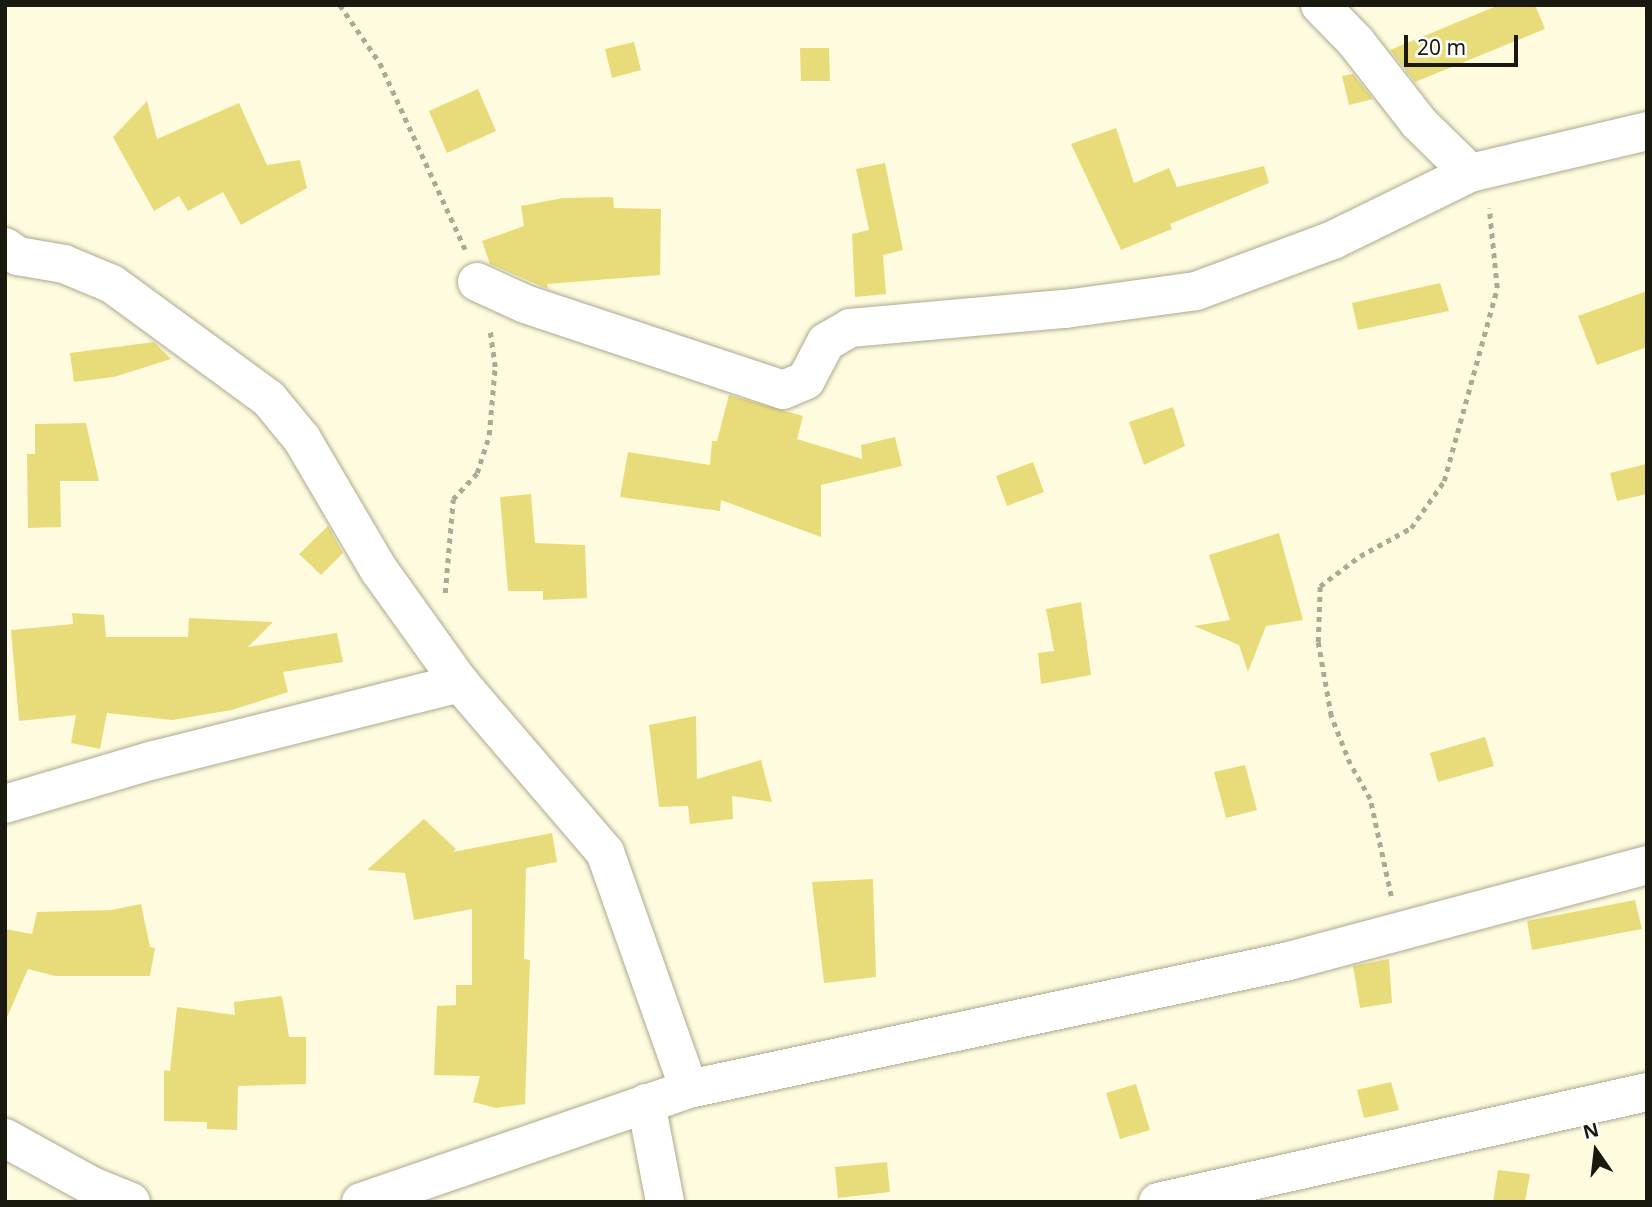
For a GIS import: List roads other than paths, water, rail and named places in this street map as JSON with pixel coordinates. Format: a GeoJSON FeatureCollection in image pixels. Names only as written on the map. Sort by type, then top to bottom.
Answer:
{"type":"FeatureCollection","features":[{"type":"Feature","properties":{"kind":"street"},"geometry":{"type":"LineString","coordinates":[[1320,5],[1356,42],[1419,123],[1486,169]]}},
{"type":"Feature","properties":{"kind":"street"},"geometry":{"type":"LineString","coordinates":[[477,282],[525,304],[783,390],[806,380],[826,342],[850,328],[1065,309],[1196,291],[1333,240],[1486,169],[1647,131]]}},
{"type":"Feature","properties":{"kind":"street"},"geometry":{"type":"LineString","coordinates":[[5,247],[18,256],[64,264],[112,284],[269,399],[302,439],[379,570],[451,668],[605,852],[689,1088]]}},
{"type":"Feature","properties":{"kind":"street"},"geometry":{"type":"LineString","coordinates":[[5,804],[451,668]]}},
{"type":"Feature","properties":{"kind":"street"},"geometry":{"type":"LineString","coordinates":[[361,1202],[689,1088],[1289,961],[1445,922],[1647,865]]}},
{"type":"Feature","properties":{"kind":"street"},"geometry":{"type":"LineString","coordinates":[[1158,1202],[1647,1092]]}},
{"type":"Feature","properties":{"kind":"street"},"geometry":{"type":"LineString","coordinates":[[646,1103],[665,1202]]}},
{"type":"Feature","properties":{"kind":"street"},"geometry":{"type":"LineString","coordinates":[[5,1138],[92,1186],[131,1202]]}}]}
